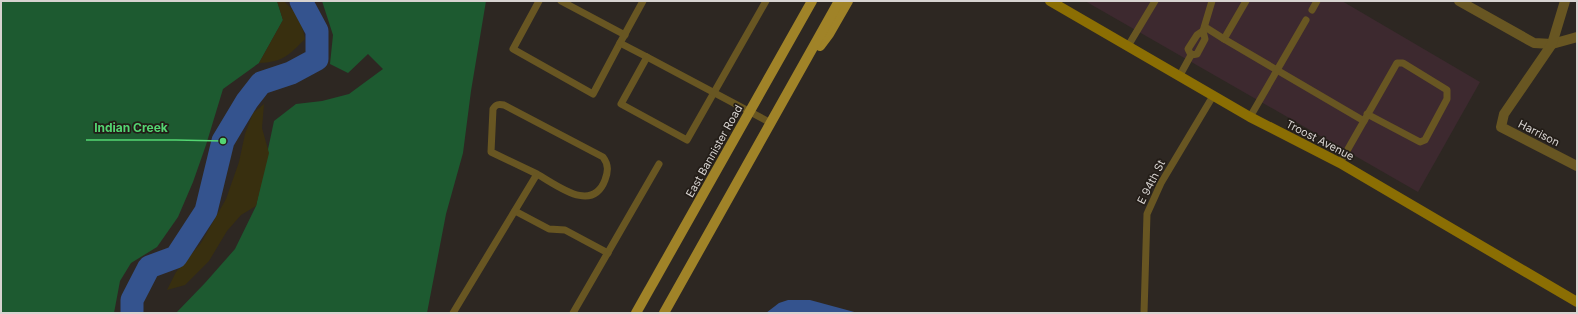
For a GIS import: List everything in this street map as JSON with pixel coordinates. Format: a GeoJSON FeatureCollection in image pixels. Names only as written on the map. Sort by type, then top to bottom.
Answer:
{"type":"FeatureCollection","features":[{"type":"Feature","properties":{"kind":"main road","name":"East Bannister Road"},"geometry":{"type":"LineString","coordinates":[[636,313],[812,1]]}},
{"type":"Feature","properties":{"kind":"main road"},"geometry":{"type":"LineString","coordinates":[[664,313],[839,1]]}},
{"type":"Feature","properties":{"kind":"main road"},"geometry":{"type":"LineString","coordinates":[[798,75],[829,34],[848,1]]}},
{"type":"Feature","properties":{"kind":"main road","name":"Troost Avenue"},"geometry":{"type":"LineString","coordinates":[[1052,1],[1250,118],[1340,163],[1577,302]]}},
{"type":"Feature","properties":{"kind":"street"},"geometry":{"type":"LineString","coordinates":[[1460,1],[1534,43],[1552,44],[1577,37]]}},
{"type":"Feature","properties":{"kind":"street"},"geometry":{"type":"LineString","coordinates":[[1552,44],[1565,1]]}},
{"type":"Feature","properties":{"kind":"street","name":"Harrison"},"geometry":{"type":"LineString","coordinates":[[1552,44],[1504,114],[1501,127],[1577,166]]}},
{"type":"Feature","properties":{"kind":"lane"},"geometry":{"type":"LineString","coordinates":[[539,1],[513,49],[593,94],[643,1]]}},
{"type":"Feature","properties":{"kind":"lane"},"geometry":{"type":"LineString","coordinates":[[561,1],[625,35]]}},
{"type":"Feature","properties":{"kind":"lane"},"geometry":{"type":"LineString","coordinates":[[647,57],[621,104],[687,140],[766,1]]}},
{"type":"Feature","properties":{"kind":"lane"},"geometry":{"type":"LineString","coordinates":[[1128,46],[1154,1]]}},
{"type":"Feature","properties":{"kind":"lane"},"geometry":{"type":"LineString","coordinates":[[1179,77],[1191,55],[1188,49],[1197,35],[1204,29],[1212,1]]}},
{"type":"Feature","properties":{"kind":"lane"},"geometry":{"type":"LineString","coordinates":[[1224,39],[1246,1]]}},
{"type":"Feature","properties":{"kind":"lane"},"geometry":{"type":"LineString","coordinates":[[1312,10],[1317,1]]}},
{"type":"Feature","properties":{"kind":"lane"},"geometry":{"type":"LineString","coordinates":[[1250,118],[1306,20]]}},
{"type":"Feature","properties":{"kind":"lane"},"geometry":{"type":"LineString","coordinates":[[1204,29],[1278,69],[1364,121]]}},
{"type":"Feature","properties":{"kind":"lane"},"geometry":{"type":"LineString","coordinates":[[620,43],[771,123]]}},
{"type":"Feature","properties":{"kind":"lane"},"geometry":{"type":"LineString","coordinates":[[1340,163],[1367,114],[1397,63],[1403,64],[1447,90],[1447,99],[1425,140],[1420,142],[1367,114]]}},
{"type":"Feature","properties":{"kind":"lane","name":"E 94th St"},"geometry":{"type":"LineString","coordinates":[[1144,313],[1147,214],[1161,183],[1213,96]]}},
{"type":"Feature","properties":{"kind":"lane"},"geometry":{"type":"LineString","coordinates":[[499,104],[504,105],[603,157],[607,162],[608,168],[605,181],[598,192],[583,197],[576,195],[537,174],[491,152],[493,109],[495,106],[499,104]]}},
{"type":"Feature","properties":{"kind":"lane"},"geometry":{"type":"LineString","coordinates":[[573,313],[659,164]]}},
{"type":"Feature","properties":{"kind":"lane"},"geometry":{"type":"LineString","coordinates":[[454,313],[537,174]]}},
{"type":"Feature","properties":{"kind":"lane"},"geometry":{"type":"LineString","coordinates":[[515,211],[549,229],[565,230],[608,253]]}},
{"type":"Feature","properties":{"kind":"shaded area"},"geometry":{"type":"Polygon","coordinates":[[[1085,1],[1342,1],[1480,82],[1418,192],[1085,1]]]}},
{"type":"Feature","properties":{"kind":"green space"},"geometry":{"type":"Polygon","coordinates":[[[1,1],[277,1],[283,20],[259,63],[223,89],[193,182],[178,217],[157,247],[131,263],[120,281],[114,313],[1,313],[1,1]]]}},
{"type":"Feature","properties":{"kind":"green space"},"geometry":{"type":"Polygon","coordinates":[[[322,1],[486,1],[471,91],[463,153],[446,214],[427,313],[176,313],[235,249],[256,206],[274,121],[296,104],[322,101],[349,94],[383,69],[368,54],[348,73],[330,64],[333,35],[322,1]]]}},
{"type":"Feature","properties":{"kind":"sand"},"geometry":{"type":"Polygon","coordinates":[[[277,1],[284,1],[300,18],[305,39],[285,57],[274,61],[259,63],[283,20],[277,1]]]}},
{"type":"Feature","properties":{"kind":"sand"},"geometry":{"type":"Polygon","coordinates":[[[264,104],[262,128],[269,153],[256,206],[241,215],[227,231],[209,261],[185,285],[167,290],[176,272],[201,243],[226,199],[239,162],[245,134],[253,113],[264,104]]]}},
{"type":"Feature","properties":{"kind":"water"},"geometry":{"type":"Polygon","coordinates":[[[788,300],[810,300],[858,313],[766,313],[779,303],[788,300]]]}},
{"type":"Feature","properties":{"kind":"waterway"},"geometry":{"type":"LineString","coordinates":[[132,313],[132,300],[149,267],[176,257],[206,211],[223,141],[247,101],[261,83],[291,73],[317,59],[317,31],[301,1]]}},
{"type":"Feature","properties":{"kind":"place","name":"Indian Creek"},"geometry":{"type":"Point","coordinates":[223,141]}}]}
